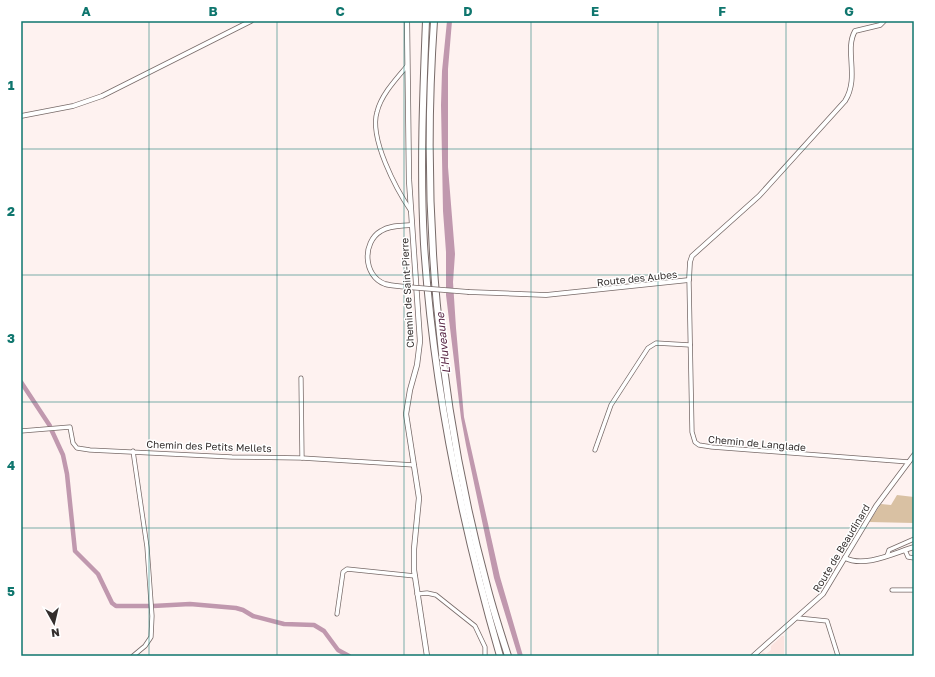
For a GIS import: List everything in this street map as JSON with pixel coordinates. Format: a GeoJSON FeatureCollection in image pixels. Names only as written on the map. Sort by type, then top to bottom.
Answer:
{"type":"FeatureCollection","features":[{"type":"Feature","properties":{"kind":"highway"},"geometry":{"type":"LineString","coordinates":[[434,21],[430,163],[432,243],[437,309],[449,401],[462,477],[486,581],[508,656]]}},
{"type":"Feature","properties":{"kind":"highway"},"geometry":{"type":"LineString","coordinates":[[426,23],[422,164],[424,243],[431,319],[442,403],[455,480],[478,582],[500,656]]}},
{"type":"Feature","properties":{"kind":"main road","name":"Chemin de Saint-Pierre"},"geometry":{"type":"LineString","coordinates":[[407,21],[410,211],[420,341],[417,365],[410,390],[406,414],[418,498],[414,549],[415,576],[427,656]]}},
{"type":"Feature","properties":{"kind":"street"},"geometry":{"type":"LineString","coordinates":[[21,116],[73,106],[102,96],[251,21]]}},
{"type":"Feature","properties":{"kind":"street","name":"Route des Aubes"},"geometry":{"type":"LineString","coordinates":[[411,225],[391,227],[381,231],[371,240],[368,251],[368,265],[374,276],[385,284],[469,292],[546,295],[689,280],[690,262],[692,256],[759,196],[845,101],[852,85],[852,43],[855,31],[880,25],[884,21]]}},
{"type":"Feature","properties":{"kind":"street"},"geometry":{"type":"LineString","coordinates":[[407,66],[383,98],[377,110],[374,128],[375,136],[391,175],[399,193],[410,211]]}},
{"type":"Feature","properties":{"kind":"street","name":"Chemin de Langlade"},"geometry":{"type":"LineString","coordinates":[[689,280],[692,432],[695,442],[699,445],[773,453],[908,462]]}},
{"type":"Feature","properties":{"kind":"street"},"geometry":{"type":"LineString","coordinates":[[595,450],[611,405],[648,348],[656,342],[690,345]]}},
{"type":"Feature","properties":{"kind":"street"},"geometry":{"type":"LineString","coordinates":[[301,378],[302,458]]}},
{"type":"Feature","properties":{"kind":"street","name":"Chemin des Petits Mellets"},"geometry":{"type":"LineString","coordinates":[[21,431],[66,426],[70,427],[73,443],[77,448],[232,457],[302,458],[414,465]]}},
{"type":"Feature","properties":{"kind":"street"},"geometry":{"type":"LineString","coordinates":[[133,451],[147,547],[152,616],[151,637],[145,646],[134,656]]}},
{"type":"Feature","properties":{"kind":"street","name":"Route de Beaudinard"},"geometry":{"type":"LineString","coordinates":[[753,656],[798,618],[823,594],[876,506],[914,455]]}},
{"type":"Feature","properties":{"kind":"street"},"geometry":{"type":"LineString","coordinates":[[887,556],[889,550],[914,540]]}},
{"type":"Feature","properties":{"kind":"street"},"geometry":{"type":"LineString","coordinates":[[845,558],[850,561],[861,561],[887,556],[914,548]]}},
{"type":"Feature","properties":{"kind":"street"},"geometry":{"type":"LineString","coordinates":[[905,550],[908,557],[914,558]]}},
{"type":"Feature","properties":{"kind":"street"},"geometry":{"type":"LineString","coordinates":[[337,614],[343,572],[347,568],[415,576]]}},
{"type":"Feature","properties":{"kind":"street"},"geometry":{"type":"LineString","coordinates":[[892,590],[914,590]]}},
{"type":"Feature","properties":{"kind":"street"},"geometry":{"type":"LineString","coordinates":[[417,594],[427,593],[436,596],[475,626],[485,647],[485,656]]}},
{"type":"Feature","properties":{"kind":"street"},"geometry":{"type":"LineString","coordinates":[[798,618],[827,621],[838,656]]}},
{"type":"Feature","properties":{"kind":"shaded area"},"geometry":{"type":"Polygon","coordinates":[[[447,21],[452,21],[448,69],[448,167],[455,254],[453,282],[464,417],[500,577],[523,656],[518,656],[494,578],[461,418],[446,295],[441,105],[442,71],[447,21]]]}},
{"type":"Feature","properties":{"kind":"shaded area"},"geometry":{"type":"Polygon","coordinates":[[[897,495],[914,497],[914,523],[869,522],[881,504],[891,505],[897,495]]]}},
{"type":"Feature","properties":{"kind":"shaded area"},"geometry":{"type":"Polygon","coordinates":[[[782,636],[784,636],[784,656],[759,656],[763,652],[766,654],[771,650],[771,646],[782,636]]]}},
{"type":"Feature","properties":{"kind":"waterway"},"geometry":{"type":"LineString","coordinates":[[21,382],[50,426]]}},
{"type":"Feature","properties":{"kind":"waterway"},"geometry":{"type":"LineString","coordinates":[[51,429],[63,455],[67,474],[75,551],[98,574],[112,603],[116,606],[150,606]]}},
{"type":"Feature","properties":{"kind":"waterway"},"geometry":{"type":"LineString","coordinates":[[153,606],[190,604],[236,608],[253,616],[284,624],[314,625],[324,631],[338,650],[349,656]]}},
{"type":"Feature","properties":{"kind":"water label","name":"L'Huveaune"},"geometry":{"type":"Point","coordinates":[443,343]}}]}
